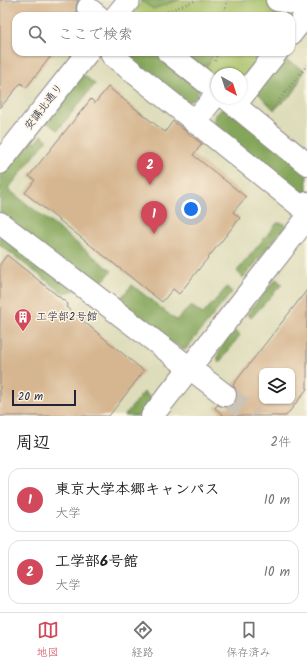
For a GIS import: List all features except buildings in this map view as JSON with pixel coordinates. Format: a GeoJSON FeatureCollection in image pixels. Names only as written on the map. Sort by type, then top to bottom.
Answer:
{"type":"FeatureCollection","features":[{"type":"Feature","properties":{"kind":"lane"},"geometry":{"type":"LineString","coordinates":[[119,12],[129,0]]}},
{"type":"Feature","properties":{"kind":"lane"},"geometry":{"type":"LineString","coordinates":[[277,0],[292,3],[306,0]]}},
{"type":"Feature","properties":{"kind":"lane"},"geometry":{"type":"LineString","coordinates":[[295,29],[307,14]]}},
{"type":"Feature","properties":{"kind":"lane","name":"安講北通り"},"geometry":{"type":"LineString","coordinates":[[0,162],[85,56]]}},
{"type":"Feature","properties":{"kind":"lane"},"geometry":{"type":"LineString","coordinates":[[113,56],[300,206],[307,203]]}},
{"type":"Feature","properties":{"kind":"lane"},"geometry":{"type":"LineString","coordinates":[[173,56],[211,88]]}},
{"type":"Feature","properties":{"kind":"lane"},"geometry":{"type":"LineString","coordinates":[[247,85],[273,56]]}},
{"type":"Feature","properties":{"kind":"lane"},"geometry":{"type":"LineString","coordinates":[[194,122],[211,101]]}},
{"type":"Feature","properties":{"kind":"lane"},"geometry":{"type":"LineString","coordinates":[[234,104],[307,164]]}},
{"type":"Feature","properties":{"kind":"lane"},"geometry":{"type":"LineString","coordinates":[[152,416],[307,218]]}},
{"type":"Feature","properties":{"kind":"lane"},"geometry":{"type":"LineString","coordinates":[[0,222],[189,369],[225,395]]}},
{"type":"Feature","properties":{"kind":"path"},"geometry":{"type":"LineString","coordinates":[[166,12],[197,0]]}},
{"type":"Feature","properties":{"kind":"path"},"geometry":{"type":"LineString","coordinates":[[225,12],[227,0]]}},
{"type":"Feature","properties":{"kind":"path"},"geometry":{"type":"LineString","coordinates":[[260,125],[307,65]]}},
{"type":"Feature","properties":{"kind":"shaded area"},"geometry":{"type":"Polygon","coordinates":[[[0,0],[307,0],[307,416],[0,416],[0,0]]]}},
{"type":"Feature","properties":{"kind":"green space"},"geometry":{"type":"Polygon","coordinates":[[[140,0],[179,0],[153,9],[140,0]]]}},
{"type":"Feature","properties":{"kind":"green space"},"geometry":{"type":"Polygon","coordinates":[[[143,0],[305,0],[295,12],[134,12],[143,0]]]}},
{"type":"Feature","properties":{"kind":"green space"},"geometry":{"type":"Polygon","coordinates":[[[126,56],[165,56],[198,85],[199,91],[195,98],[188,102],[179,98],[126,56]]]}},
{"type":"Feature","properties":{"kind":"green space"},"geometry":{"type":"Polygon","coordinates":[[[183,56],[212,56],[207,66],[197,66],[183,56]]]}},
{"type":"Feature","properties":{"kind":"green space"},"geometry":{"type":"Polygon","coordinates":[[[188,56],[261,56],[247,73],[247,68],[211,68],[211,74],[188,56]]]}},
{"type":"Feature","properties":{"kind":"green space"},"geometry":{"type":"Polygon","coordinates":[[[267,56],[278,56],[304,70],[294,92],[274,110],[247,81],[247,79],[267,56]]]}},
{"type":"Feature","properties":{"kind":"green space"},"geometry":{"type":"Polygon","coordinates":[[[81,73],[95,84],[58,130],[44,120],[81,73]]]}},
{"type":"Feature","properties":{"kind":"green space"},"geometry":{"type":"Polygon","coordinates":[[[224,108],[307,170],[307,196],[303,195],[214,126],[214,118],[217,113],[224,108]]]}},
{"type":"Feature","properties":{"kind":"green space"},"geometry":{"type":"Polygon","coordinates":[[[42,135],[47,140],[8,189],[112,271],[99,285],[63,293],[0,245],[0,174],[29,137],[36,143],[42,135]]]}},
{"type":"Feature","properties":{"kind":"green space"},"geometry":{"type":"Polygon","coordinates":[[[277,223],[283,223],[286,226],[243,278],[237,271],[277,223]]]}},
{"type":"Feature","properties":{"kind":"green space"},"geometry":{"type":"Polygon","coordinates":[[[276,279],[282,284],[251,318],[247,314],[276,279]]]}},
{"type":"Feature","properties":{"kind":"green space"},"geometry":{"type":"Polygon","coordinates":[[[132,285],[176,320],[191,306],[203,314],[227,287],[232,292],[185,350],[163,337],[118,301],[132,285]]]}},
{"type":"Feature","properties":{"kind":"green space"},"geometry":{"type":"Polygon","coordinates":[[[235,331],[240,335],[219,363],[218,354],[220,350],[235,331]]]}},
{"type":"Feature","properties":{"kind":"green space"},"geometry":{"type":"Polygon","coordinates":[[[144,392],[155,401],[144,416],[124,416],[144,392]]]}},
{"type":"Feature","properties":{"kind":"tunnel"},"geometry":{"type":"LineString","coordinates":[[225,395],[253,416]]}},
{"type":"Feature","properties":{"kind":"place","name":"工学部6号館"},"geometry":{"type":"Point","coordinates":[150,185]}},
{"type":"Feature","properties":{"kind":"place","name":"東京大学本郷キャンパス"},"geometry":{"type":"Point","coordinates":[154,234]}},
{"type":"Feature","properties":{"kind":"place","name":"工学部2号館"},"geometry":{"type":"Point","coordinates":[23,332]}}]}
